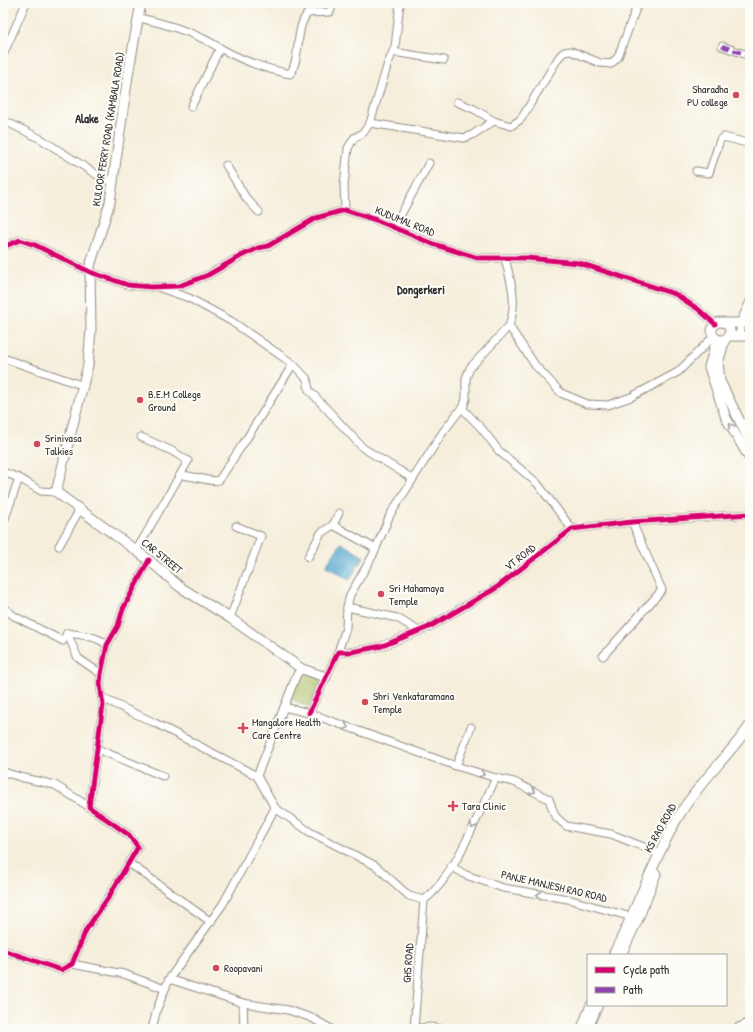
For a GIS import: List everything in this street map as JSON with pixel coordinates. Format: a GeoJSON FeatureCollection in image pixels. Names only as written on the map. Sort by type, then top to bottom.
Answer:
{"type":"FeatureCollection","features":[{"type":"Feature","properties":{"kind":"main road","name":"KULOOR FERRY ROAD (KAMBALA ROAD)"},"geometry":{"type":"LineString","coordinates":[[56,492],[84,386],[91,343],[90,272],[92,259],[110,202],[114,182],[128,75],[141,3]]}},
{"type":"Feature","properties":{"kind":"main road"},"geometry":{"type":"LineString","coordinates":[[750,323],[720,322],[716,324],[712,331],[721,337],[750,336]]}},
{"type":"Feature","properties":{"kind":"main road"},"geometry":{"type":"LineString","coordinates":[[726,323],[730,328],[721,337],[709,367],[726,418],[750,459]]}},
{"type":"Feature","properties":{"kind":"main road"},"geometry":{"type":"LineString","coordinates":[[721,337],[718,363],[720,381],[750,442]]}},
{"type":"Feature","properties":{"kind":"main road","name":"CAR STREET"},"geometry":{"type":"LineString","coordinates":[[56,492],[136,550],[180,587],[230,618],[302,669],[326,677]]}},
{"type":"Feature","properties":{"kind":"main road","name":"KS RAO ROAD"},"geometry":{"type":"LineString","coordinates":[[614,954],[635,918],[659,853],[690,799],[750,725]]}},
{"type":"Feature","properties":{"kind":"main road"},"geometry":{"type":"LineString","coordinates":[[621,954],[635,918],[676,830],[702,792],[750,734]]}},
{"type":"Feature","properties":{"kind":"main road"},"geometry":{"type":"LineString","coordinates":[[581,1029],[591,1006]]}},
{"type":"Feature","properties":{"kind":"main road"},"geometry":{"type":"LineString","coordinates":[[587,1029],[598,1006]]}},
{"type":"Feature","properties":{"kind":"main road"},"geometry":{"type":"LineString","coordinates":[[738,1029],[750,1023]]}},
{"type":"Feature","properties":{"kind":"street"},"geometry":{"type":"LineString","coordinates":[[3,55],[26,3]]}},
{"type":"Feature","properties":{"kind":"street"},"geometry":{"type":"LineString","coordinates":[[139,18],[190,31],[232,55],[277,72],[290,74],[295,66],[302,20],[308,13],[330,12],[333,3]]}},
{"type":"Feature","properties":{"kind":"street"},"geometry":{"type":"LineString","coordinates":[[3,247],[20,240],[35,245],[90,272],[128,285],[156,287],[179,286],[208,275],[241,256],[276,243],[316,218],[345,210],[344,184],[348,148],[354,138],[363,133],[370,123],[397,39],[400,3]]}},
{"type":"Feature","properties":{"kind":"street"},"geometry":{"type":"LineString","coordinates":[[457,102],[487,115],[494,121],[511,126],[521,120],[559,57],[564,52],[571,51],[600,63],[611,64],[618,57],[638,3]]}},
{"type":"Feature","properties":{"kind":"street"},"geometry":{"type":"LineString","coordinates":[[722,46],[750,56]]}},
{"type":"Feature","properties":{"kind":"street"},"geometry":{"type":"LineString","coordinates":[[191,107],[220,48]]}},
{"type":"Feature","properties":{"kind":"street"},"geometry":{"type":"LineString","coordinates":[[393,52],[444,60]]}},
{"type":"Feature","properties":{"kind":"street"},"geometry":{"type":"LineString","coordinates":[[3,120],[41,139],[102,178],[114,182]]}},
{"type":"Feature","properties":{"kind":"street"},"geometry":{"type":"LineString","coordinates":[[370,123],[464,138],[472,136],[494,121]]}},
{"type":"Feature","properties":{"kind":"street"},"geometry":{"type":"LineString","coordinates":[[696,171],[709,173],[720,140],[724,137],[750,144]]}},
{"type":"Feature","properties":{"kind":"street"},"geometry":{"type":"LineString","coordinates":[[394,227],[429,163]]}},
{"type":"Feature","properties":{"kind":"street"},"geometry":{"type":"LineString","coordinates":[[226,165],[246,198],[260,212]]}},
{"type":"Feature","properties":{"kind":"street","name":"KUDUMAL ROAD"},"geometry":{"type":"LineString","coordinates":[[345,210],[394,227],[433,244],[478,258],[527,258],[579,262],[675,294],[698,308],[716,324]]}},
{"type":"Feature","properties":{"kind":"street"},"geometry":{"type":"LineString","coordinates":[[309,714],[338,652],[346,628],[347,607],[350,595],[376,549],[390,515],[443,432],[462,408],[466,399],[466,378],[470,368],[509,326],[513,316],[514,291],[505,259]]}},
{"type":"Feature","properties":{"kind":"street"},"geometry":{"type":"LineString","coordinates":[[189,298],[187,294],[189,288],[195,280]]}},
{"type":"Feature","properties":{"kind":"street"},"geometry":{"type":"LineString","coordinates":[[156,287],[189,298],[230,320],[293,364],[307,379],[309,390],[363,448],[413,479]]}},
{"type":"Feature","properties":{"kind":"street"},"geometry":{"type":"LineString","coordinates":[[740,336],[740,323],[750,301]]}},
{"type":"Feature","properties":{"kind":"street"},"geometry":{"type":"LineString","coordinates":[[509,326],[535,365],[561,393],[588,404],[608,405],[631,396],[678,372],[721,337]]}},
{"type":"Feature","properties":{"kind":"street"},"geometry":{"type":"LineString","coordinates":[[3,358],[84,386]]}},
{"type":"Feature","properties":{"kind":"street"},"geometry":{"type":"LineString","coordinates":[[180,475],[191,475],[212,482],[219,480],[293,364]]}},
{"type":"Feature","properties":{"kind":"street"},"geometry":{"type":"LineString","coordinates":[[462,408],[482,429],[499,451],[537,484],[572,529],[632,522],[750,514]]}},
{"type":"Feature","properties":{"kind":"street"},"geometry":{"type":"LineString","coordinates":[[136,550],[188,461],[172,451],[141,437]]}},
{"type":"Feature","properties":{"kind":"street","name":"CAR STREET"},"geometry":{"type":"LineString","coordinates":[[3,472],[19,478],[41,491],[56,492]]}},
{"type":"Feature","properties":{"kind":"street"},"geometry":{"type":"LineString","coordinates":[[3,524],[19,478]]}},
{"type":"Feature","properties":{"kind":"street"},"geometry":{"type":"LineString","coordinates":[[59,546],[80,509]]}},
{"type":"Feature","properties":{"kind":"street"},"geometry":{"type":"LineString","coordinates":[[308,558],[321,534],[333,525],[338,513]]}},
{"type":"Feature","properties":{"kind":"street"},"geometry":{"type":"LineString","coordinates":[[603,656],[662,590],[632,522]]}},
{"type":"Feature","properties":{"kind":"street"},"geometry":{"type":"LineString","coordinates":[[333,525],[376,549]]}},
{"type":"Feature","properties":{"kind":"street"},"geometry":{"type":"LineString","coordinates":[[230,618],[260,536],[236,526]]}},
{"type":"Feature","properties":{"kind":"street","name":"VT ROAD"},"geometry":{"type":"LineString","coordinates":[[338,652],[351,652],[382,646],[429,627],[496,588],[572,529]]}},
{"type":"Feature","properties":{"kind":"street"},"geometry":{"type":"LineString","coordinates":[[91,808],[89,807],[104,702],[101,674],[107,645],[118,626],[123,609],[149,560]]}},
{"type":"Feature","properties":{"kind":"street"},"geometry":{"type":"LineString","coordinates":[[3,607],[14,616],[63,641],[67,633]]}},
{"type":"Feature","properties":{"kind":"street"},"geometry":{"type":"LineString","coordinates":[[347,607],[398,618],[419,632]]}},
{"type":"Feature","properties":{"kind":"street"},"geometry":{"type":"LineString","coordinates":[[67,633],[85,635],[104,642],[107,645]]}},
{"type":"Feature","properties":{"kind":"street"},"geometry":{"type":"LineString","coordinates":[[67,633],[78,658],[101,674]]}},
{"type":"Feature","properties":{"kind":"street"},"geometry":{"type":"LineString","coordinates":[[257,776],[297,674],[302,669]]}},
{"type":"Feature","properties":{"kind":"street"},"geometry":{"type":"LineString","coordinates":[[104,702],[153,722],[257,776],[275,808],[310,832],[376,866],[409,896],[424,900],[446,876],[496,778]]}},
{"type":"Feature","properties":{"kind":"street"},"geometry":{"type":"LineString","coordinates":[[284,707],[309,714],[456,766],[514,782],[549,799],[555,816],[566,826],[611,834],[659,853]]}},
{"type":"Feature","properties":{"kind":"street"},"geometry":{"type":"LineString","coordinates":[[456,766],[471,727]]}},
{"type":"Feature","properties":{"kind":"street"},"geometry":{"type":"LineString","coordinates":[[97,749],[163,776]]}},
{"type":"Feature","properties":{"kind":"street"},"geometry":{"type":"LineString","coordinates":[[3,773],[56,785],[129,835],[138,847],[108,898],[86,930],[72,964],[61,970],[3,950]]}},
{"type":"Feature","properties":{"kind":"street"},"geometry":{"type":"LineString","coordinates":[[152,1029],[169,979],[223,904],[275,808]]}},
{"type":"Feature","properties":{"kind":"street"},"geometry":{"type":"LineString","coordinates":[[129,863],[211,922]]}},
{"type":"Feature","properties":{"kind":"street","name":"PANJE MANJESH RAO ROAD"},"geometry":{"type":"LineString","coordinates":[[451,866],[466,874],[503,888],[568,899],[635,918]]}},
{"type":"Feature","properties":{"kind":"street","name":"GHS ROAD"},"geometry":{"type":"LineString","coordinates":[[412,1028],[424,900]]}},
{"type":"Feature","properties":{"kind":"street"},"geometry":{"type":"LineString","coordinates":[[72,964],[124,974],[165,989]]}},
{"type":"Feature","properties":{"kind":"street"},"geometry":{"type":"LineString","coordinates":[[169,979],[243,1003],[288,1010],[312,1018],[331,1029]]}},
{"type":"Feature","properties":{"kind":"street"},"geometry":{"type":"LineString","coordinates":[[243,1003],[244,1029]]}},
{"type":"Feature","properties":{"kind":"street"},"geometry":{"type":"LineString","coordinates":[[412,1028],[442,1029]]}},
{"type":"Feature","properties":{"kind":"green space"},"geometry":{"type":"Polygon","coordinates":[[[303,670],[322,679],[309,707],[289,698],[303,670]]]}},
{"type":"Feature","properties":{"kind":"water"},"geometry":{"type":"Polygon","coordinates":[[[341,543],[364,557],[349,580],[326,566],[341,543]]]}},
{"type":"Feature","properties":{"kind":"marked path"},"geometry":{"type":"LineString","coordinates":[[722,46],[750,56]]}},
{"type":"Feature","properties":{"kind":"cycle path"},"geometry":{"type":"LineString","coordinates":[[3,247],[20,240],[35,245],[90,272],[128,285],[151,287],[179,286],[208,275],[258,248],[268,246],[316,218],[345,210],[376,220],[433,244],[478,258],[527,258],[579,263],[675,294],[698,309],[715,324]]}},
{"type":"Feature","properties":{"kind":"cycle path"},"geometry":{"type":"LineString","coordinates":[[309,713],[338,652],[351,652],[382,646],[429,627],[496,588],[572,529],[632,522],[750,514]]}},
{"type":"Feature","properties":{"kind":"cycle path"},"geometry":{"type":"LineString","coordinates":[[3,950],[61,970],[72,964],[86,930],[108,898],[138,847],[129,835],[89,807],[103,705],[100,684],[101,674],[107,645],[118,626],[123,609],[149,560]]}},
{"type":"Feature","properties":{"kind":"place","name":"Sharadha PU college"},"geometry":{"type":"Point","coordinates":[736,95]}},
{"type":"Feature","properties":{"kind":"place","name":"B.E.M College Ground"},"geometry":{"type":"Point","coordinates":[140,400]}},
{"type":"Feature","properties":{"kind":"place","name":"Srinivasa Talkies"},"geometry":{"type":"Point","coordinates":[37,444]}},
{"type":"Feature","properties":{"kind":"place","name":"Sri Mahamaya Temple"},"geometry":{"type":"Point","coordinates":[381,594]}},
{"type":"Feature","properties":{"kind":"place","name":"Shri Venkataramana Temple"},"geometry":{"type":"Point","coordinates":[365,702]}},
{"type":"Feature","properties":{"kind":"place","name":"Mangalore Health Care Centre"},"geometry":{"type":"Point","coordinates":[243,728]}},
{"type":"Feature","properties":{"kind":"place","name":"Tara Clinic"},"geometry":{"type":"Point","coordinates":[453,806]}},
{"type":"Feature","properties":{"kind":"place","name":"Roopavani"},"geometry":{"type":"Point","coordinates":[216,968]}},
{"type":"Feature","properties":{"kind":"district","name":"Alake"},"geometry":{"type":"Point","coordinates":[87,118]}},
{"type":"Feature","properties":{"kind":"district","name":"Dongerkeri"},"geometry":{"type":"Point","coordinates":[421,289]}}]}
